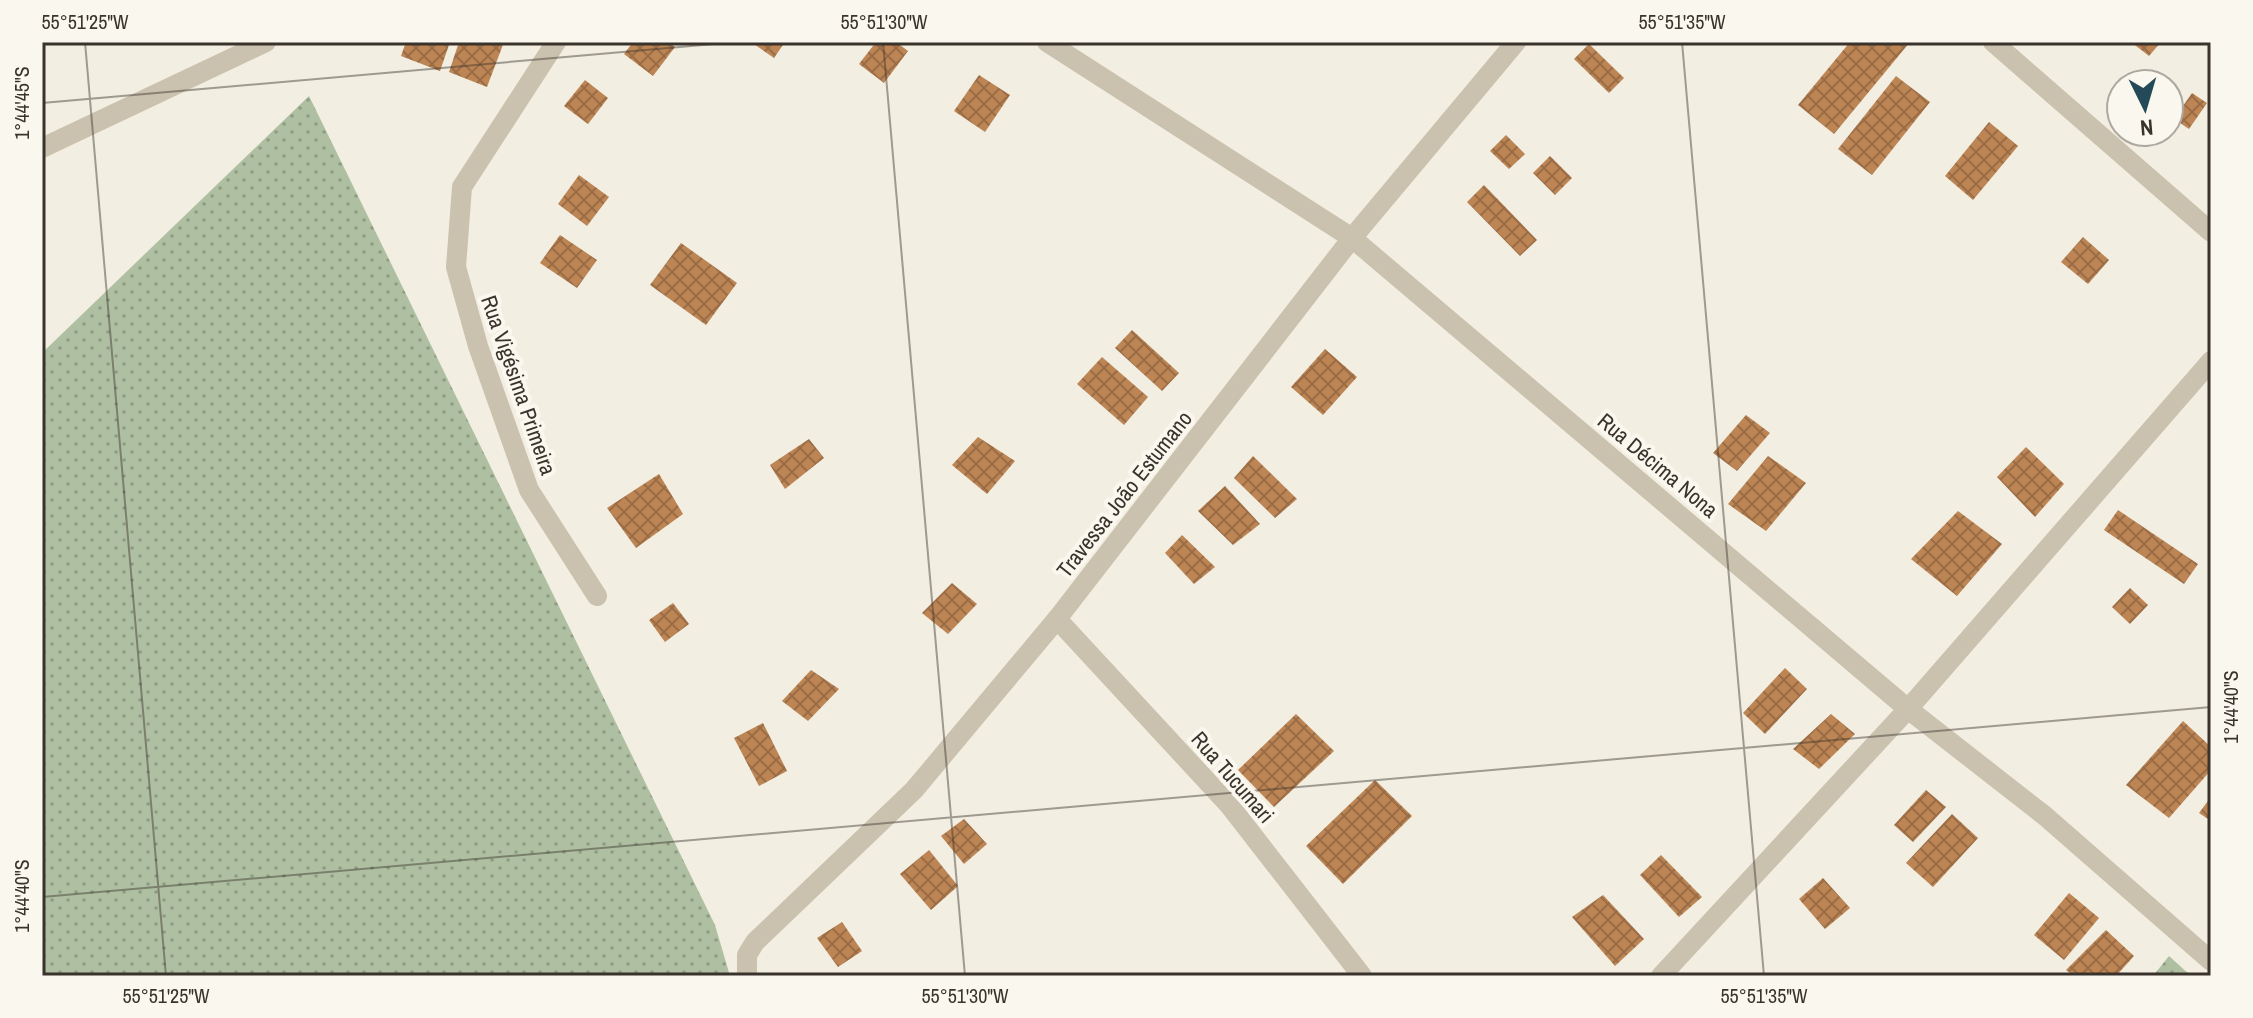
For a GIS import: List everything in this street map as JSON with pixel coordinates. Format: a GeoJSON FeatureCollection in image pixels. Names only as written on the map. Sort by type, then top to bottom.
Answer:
{"type":"FeatureCollection","features":[{"type":"Feature","properties":{"kind":"street"},"geometry":{"type":"LineString","coordinates":[[42,148],[266,42]]}},
{"type":"Feature","properties":{"kind":"street","name":"Rua Vigésima Primeira"},"geometry":{"type":"LineString","coordinates":[[556,42],[462,187],[456,267],[478,346],[529,490],[597,596]]}},
{"type":"Feature","properties":{"kind":"street","name":"Rua Décima Nona"},"geometry":{"type":"LineString","coordinates":[[1047,42],[1352,238],[1908,709],[2045,816],[2211,961]]}},
{"type":"Feature","properties":{"kind":"street","name":"Travessa João Estumano"},"geometry":{"type":"LineString","coordinates":[[747,976],[747,955],[755,942],[914,790],[1057,619],[1352,238],[1516,42]]}},
{"type":"Feature","properties":{"kind":"street"},"geometry":{"type":"LineString","coordinates":[[1993,42],[2211,232]]}},
{"type":"Feature","properties":{"kind":"street"},"geometry":{"type":"LineString","coordinates":[[1661,976],[1908,709],[2211,361]]}},
{"type":"Feature","properties":{"kind":"street","name":"Rua Tucumari"},"geometry":{"type":"LineString","coordinates":[[1057,619],[1230,806],[1362,976]]}},
{"type":"Feature","properties":{"kind":"green space"},"geometry":{"type":"Polygon","coordinates":[[[309,96],[715,925],[730,976],[42,976],[42,353],[309,96]]]}},
{"type":"Feature","properties":{"kind":"green space"},"geometry":{"type":"Polygon","coordinates":[[[2169,956],[2191,976],[2153,976],[2169,956]]]}},
{"type":"Feature","properties":{"kind":"building"},"geometry":{"type":"Polygon","coordinates":[[[406,42],[450,42],[440,71],[401,56],[406,42]]]}},
{"type":"Feature","properties":{"kind":"building"},"geometry":{"type":"Polygon","coordinates":[[[459,42],[504,42],[487,87],[449,72],[459,42]]]}},
{"type":"Feature","properties":{"kind":"building"},"geometry":{"type":"Polygon","coordinates":[[[633,42],[668,42],[675,47],[653,76],[624,54],[633,42]]]}},
{"type":"Feature","properties":{"kind":"building"},"geometry":{"type":"Polygon","coordinates":[[[751,42],[785,42],[774,58],[751,42]]]}},
{"type":"Feature","properties":{"kind":"building"},"geometry":{"type":"Polygon","coordinates":[[[876,42],[896,42],[908,51],[884,83],[859,64],[876,42]]]}},
{"type":"Feature","properties":{"kind":"building"},"geometry":{"type":"Polygon","coordinates":[[[1850,42],[1910,42],[1834,134],[1798,105],[1850,42]]]}},
{"type":"Feature","properties":{"kind":"building"},"geometry":{"type":"Polygon","coordinates":[[[2131,42],[2161,42],[2149,56],[2131,42]]]}},
{"type":"Feature","properties":{"kind":"building"},"geometry":{"type":"Polygon","coordinates":[[[1589,44],[1624,78],[1609,93],[1574,59],[1589,44]]]}},
{"type":"Feature","properties":{"kind":"building"},"geometry":{"type":"Polygon","coordinates":[[[979,75],[1010,95],[985,132],[954,111],[979,75]]]}},
{"type":"Feature","properties":{"kind":"building"},"geometry":{"type":"Polygon","coordinates":[[[1896,76],[1930,102],[1872,175],[1838,149],[1896,76]]]}},
{"type":"Feature","properties":{"kind":"building"},"geometry":{"type":"Polygon","coordinates":[[[585,80],[608,98],[588,124],[564,106],[585,80]]]}},
{"type":"Feature","properties":{"kind":"building"},"geometry":{"type":"Polygon","coordinates":[[[2192,93],[2207,103],[2189,129],[2185,126],[2185,103],[2192,93]]]}},
{"type":"Feature","properties":{"kind":"building"},"geometry":{"type":"Polygon","coordinates":[[[1989,122],[2018,146],[1973,200],[1945,176],[1989,122]]]}},
{"type":"Feature","properties":{"kind":"building"},"geometry":{"type":"Polygon","coordinates":[[[1506,135],[1525,154],[1509,169],[1490,151],[1506,135]]]}},
{"type":"Feature","properties":{"kind":"building"},"geometry":{"type":"Polygon","coordinates":[[[1550,156],[1572,178],[1555,195],[1533,173],[1550,156]]]}},
{"type":"Feature","properties":{"kind":"building"},"geometry":{"type":"Polygon","coordinates":[[[579,175],[609,197],[587,226],[558,204],[579,175]]]}},
{"type":"Feature","properties":{"kind":"building"},"geometry":{"type":"Polygon","coordinates":[[[1484,185],[1537,240],[1520,256],[1467,202],[1484,185]]]}},
{"type":"Feature","properties":{"kind":"building"},"geometry":{"type":"Polygon","coordinates":[[[560,235],[597,260],[577,288],[540,263],[560,235]]]}},
{"type":"Feature","properties":{"kind":"building"},"geometry":{"type":"Polygon","coordinates":[[[2083,237],[2109,260],[2088,284],[2061,262],[2083,237]]]}},
{"type":"Feature","properties":{"kind":"building"},"geometry":{"type":"Polygon","coordinates":[[[681,243],[737,283],[706,325],[650,285],[681,243]]]}},
{"type":"Feature","properties":{"kind":"building"},"geometry":{"type":"Polygon","coordinates":[[[1132,330],[1179,373],[1162,391],[1115,348],[1132,330]]]}},
{"type":"Feature","properties":{"kind":"building"},"geometry":{"type":"Polygon","coordinates":[[[1325,349],[1357,377],[1323,415],[1291,387],[1325,349]]]}},
{"type":"Feature","properties":{"kind":"building"},"geometry":{"type":"Polygon","coordinates":[[[1102,357],[1148,397],[1124,425],[1077,384],[1102,357]]]}},
{"type":"Feature","properties":{"kind":"building"},"geometry":{"type":"Polygon","coordinates":[[[1746,415],[1770,433],[1737,471],[1713,453],[1746,415]]]}},
{"type":"Feature","properties":{"kind":"building"},"geometry":{"type":"Polygon","coordinates":[[[978,437],[1015,461],[987,494],[952,465],[978,437]]]}},
{"type":"Feature","properties":{"kind":"building"},"geometry":{"type":"Polygon","coordinates":[[[809,439],[824,458],[785,489],[770,465],[809,439]]]}},
{"type":"Feature","properties":{"kind":"building"},"geometry":{"type":"Polygon","coordinates":[[[2026,447],[2064,484],[2035,517],[1997,477],[2026,447]]]}},
{"type":"Feature","properties":{"kind":"building"},"geometry":{"type":"Polygon","coordinates":[[[1253,456],[1297,499],[1275,518],[1234,478],[1253,456]]]}},
{"type":"Feature","properties":{"kind":"building"},"geometry":{"type":"Polygon","coordinates":[[[1768,456],[1806,483],[1766,531],[1728,504],[1768,456]]]}},
{"type":"Feature","properties":{"kind":"building"},"geometry":{"type":"Polygon","coordinates":[[[659,474],[683,514],[636,548],[607,508],[659,474]]]}},
{"type":"Feature","properties":{"kind":"building"},"geometry":{"type":"Polygon","coordinates":[[[1225,486],[1260,524],[1233,545],[1198,511],[1225,486]]]}},
{"type":"Feature","properties":{"kind":"building"},"geometry":{"type":"Polygon","coordinates":[[[2118,510],[2198,564],[2184,584],[2104,530],[2118,510]]]}},
{"type":"Feature","properties":{"kind":"building"},"geometry":{"type":"Polygon","coordinates":[[[1958,511],[2002,544],[1957,596],[1911,559],[1958,511]]]}},
{"type":"Feature","properties":{"kind":"building"},"geometry":{"type":"Polygon","coordinates":[[[1182,535],[1215,567],[1194,584],[1165,553],[1182,535]]]}},
{"type":"Feature","properties":{"kind":"building"},"geometry":{"type":"Polygon","coordinates":[[[952,583],[977,604],[948,634],[922,613],[952,583]]]}},
{"type":"Feature","properties":{"kind":"building"},"geometry":{"type":"Polygon","coordinates":[[[2130,588],[2148,605],[2130,624],[2112,607],[2130,588]]]}},
{"type":"Feature","properties":{"kind":"building"},"geometry":{"type":"Polygon","coordinates":[[[673,603],[689,624],[665,642],[649,620],[673,603]]]}},
{"type":"Feature","properties":{"kind":"building"},"geometry":{"type":"Polygon","coordinates":[[[1785,668],[1807,689],[1765,734],[1743,713],[1785,668]]]}},
{"type":"Feature","properties":{"kind":"building"},"geometry":{"type":"Polygon","coordinates":[[[811,670],[839,689],[808,721],[782,701],[811,670]]]}},
{"type":"Feature","properties":{"kind":"building"},"geometry":{"type":"Polygon","coordinates":[[[1296,714],[1334,751],[1274,807],[1238,770],[1296,714]]]}},
{"type":"Feature","properties":{"kind":"building"},"geometry":{"type":"Polygon","coordinates":[[[1831,714],[1855,734],[1819,769],[1793,749],[1831,714]]]}},
{"type":"Feature","properties":{"kind":"building"},"geometry":{"type":"Polygon","coordinates":[[[2183,721],[2211,747],[2211,770],[2169,818],[2126,785],[2183,721]]]}},
{"type":"Feature","properties":{"kind":"building"},"geometry":{"type":"Polygon","coordinates":[[[763,723],[787,771],[759,786],[734,738],[763,723]]]}},
{"type":"Feature","properties":{"kind":"building"},"geometry":{"type":"Polygon","coordinates":[[[1375,780],[1412,816],[1343,884],[1306,846],[1375,780]]]}},
{"type":"Feature","properties":{"kind":"building"},"geometry":{"type":"Polygon","coordinates":[[[1926,790],[1946,807],[1913,842],[1894,825],[1926,790]]]}},
{"type":"Feature","properties":{"kind":"building"},"geometry":{"type":"Polygon","coordinates":[[[2211,797],[2211,821],[2199,813],[2211,797]]]}},
{"type":"Feature","properties":{"kind":"building"},"geometry":{"type":"Polygon","coordinates":[[[1952,814],[1978,838],[1933,887],[1906,863],[1952,814]]]}},
{"type":"Feature","properties":{"kind":"building"},"geometry":{"type":"Polygon","coordinates":[[[964,819],[987,844],[964,864],[941,836],[964,819]]]}},
{"type":"Feature","properties":{"kind":"building"},"geometry":{"type":"Polygon","coordinates":[[[929,850],[958,886],[931,910],[900,874],[929,850]]]}},
{"type":"Feature","properties":{"kind":"building"},"geometry":{"type":"Polygon","coordinates":[[[1661,855],[1702,897],[1679,917],[1640,875],[1661,855]]]}},
{"type":"Feature","properties":{"kind":"building"},"geometry":{"type":"Polygon","coordinates":[[[1823,878],[1850,908],[1825,929],[1799,899],[1823,878]]]}},
{"type":"Feature","properties":{"kind":"building"},"geometry":{"type":"Polygon","coordinates":[[[2069,893],[2099,918],[2064,960],[2034,935],[2069,893]]]}},
{"type":"Feature","properties":{"kind":"building"},"geometry":{"type":"Polygon","coordinates":[[[1603,895],[1644,939],[1615,966],[1572,917],[1603,895]]]}},
{"type":"Feature","properties":{"kind":"building"},"geometry":{"type":"Polygon","coordinates":[[[842,922],[862,951],[838,967],[817,938],[842,922]]]}},
{"type":"Feature","properties":{"kind":"building"},"geometry":{"type":"Polygon","coordinates":[[[2106,930],[2134,956],[2116,976],[2074,976],[2066,970],[2106,930]]]}}]}
